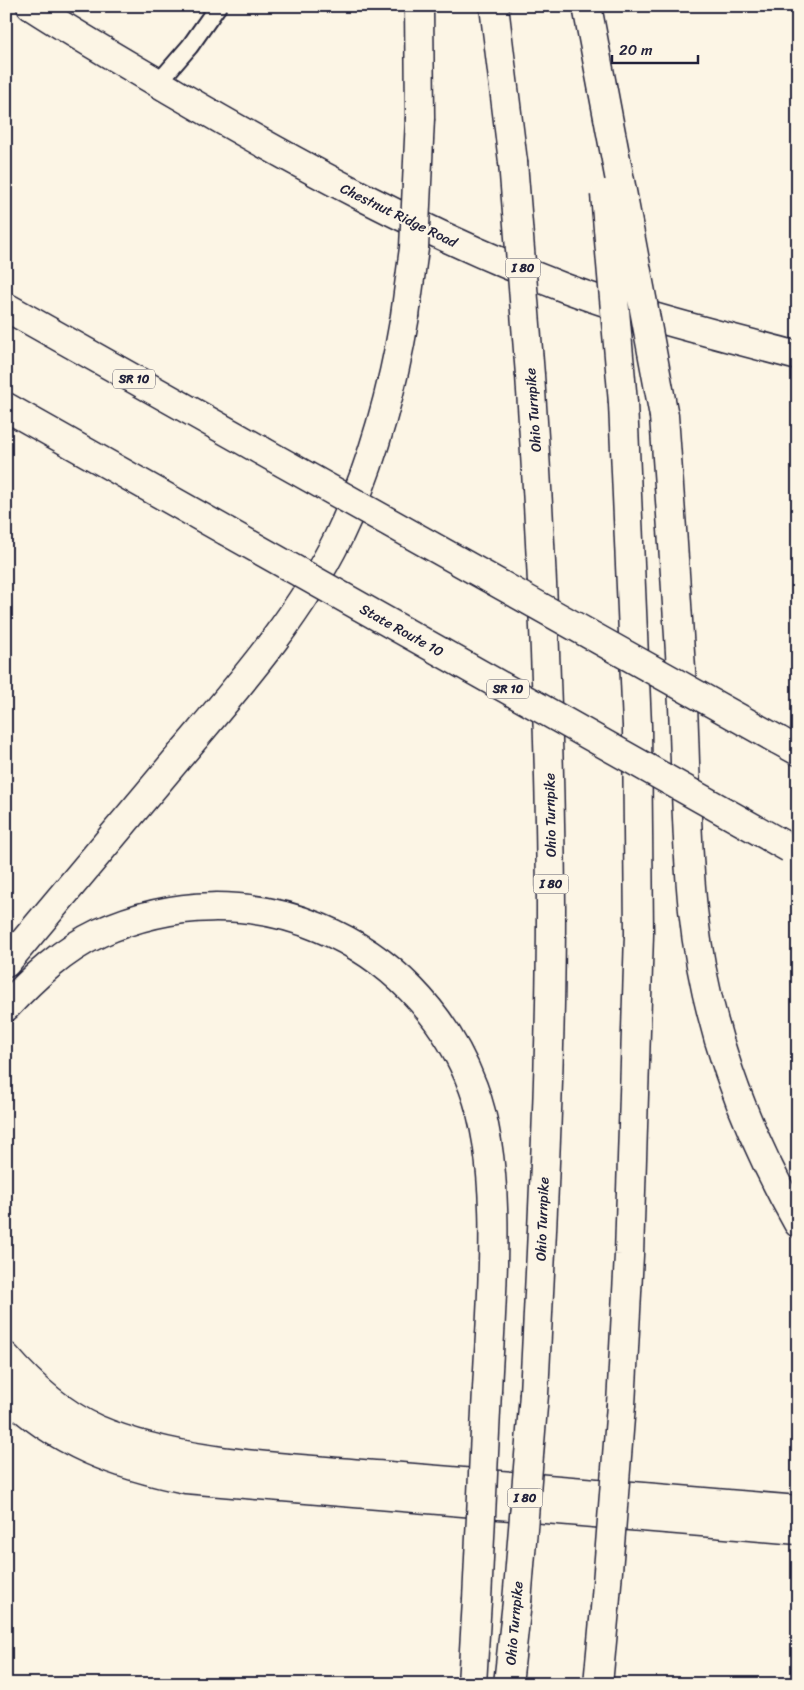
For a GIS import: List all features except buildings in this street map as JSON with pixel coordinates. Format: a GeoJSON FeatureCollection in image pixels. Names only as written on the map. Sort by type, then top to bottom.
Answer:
{"type":"FeatureCollection","features":[{"type":"Feature","properties":{"kind":"main road","name":"Chestnut Ridge Road"},"geometry":{"type":"LineString","coordinates":[[31,6],[158,83],[336,184],[462,246],[566,288],[602,300],[798,356]]}},
{"type":"Feature","properties":{"kind":"main road"},"geometry":{"type":"LineString","coordinates":[[6,963],[278,636],[301,603],[338,538],[377,440],[390,392],[405,316],[414,248],[420,118],[419,6]]}},
{"type":"Feature","properties":{"kind":"main road","name":"Ohio Turnpike"},"geometry":{"type":"LineString","coordinates":[[494,6],[514,162],[530,374],[544,602],[551,901],[543,1230],[534,1394],[508,1684]]}},
{"type":"Feature","properties":{"kind":"main road"},"geometry":{"type":"LineString","coordinates":[[586,6],[615,198],[664,416],[680,642],[689,865],[699,953],[720,1046],[737,1098],[764,1160],[798,1223]]}},
{"type":"Feature","properties":{"kind":"main road"},"geometry":{"type":"LineString","coordinates":[[598,1684],[621,1405],[630,1255],[639,934],[637,726],[615,198]]}},
{"type":"Feature","properties":{"kind":"main road","name":"SR 10"},"geometry":{"type":"LineString","coordinates":[[6,307],[788,746]]}},
{"type":"Feature","properties":{"kind":"main road","name":"State Route 10"},"geometry":{"type":"LineString","coordinates":[[6,407],[794,850]]}},
{"type":"Feature","properties":{"kind":"main road"},"geometry":{"type":"LineString","coordinates":[[6,1007],[44,970],[71,949],[123,923],[181,909],[241,908],[301,919],[356,945],[383,964],[408,986],[448,1035],[474,1089],[483,1124],[491,1191],[492,1230],[487,1390],[472,1684]]}},
{"type":"Feature","properties":{"kind":"main road"},"geometry":{"type":"LineString","coordinates":[[6,1357],[24,1377],[69,1414],[116,1437],[168,1452],[312,1469],[798,1510]]}},
{"type":"Feature","properties":{"kind":"main road"},"geometry":{"type":"LineString","coordinates":[[6,1392],[56,1432],[105,1458],[130,1467],[186,1479],[798,1530]]}},
{"type":"Feature","properties":{"kind":"lane"},"geometry":{"type":"LineString","coordinates":[[158,83],[190,46],[218,6]]}}]}
